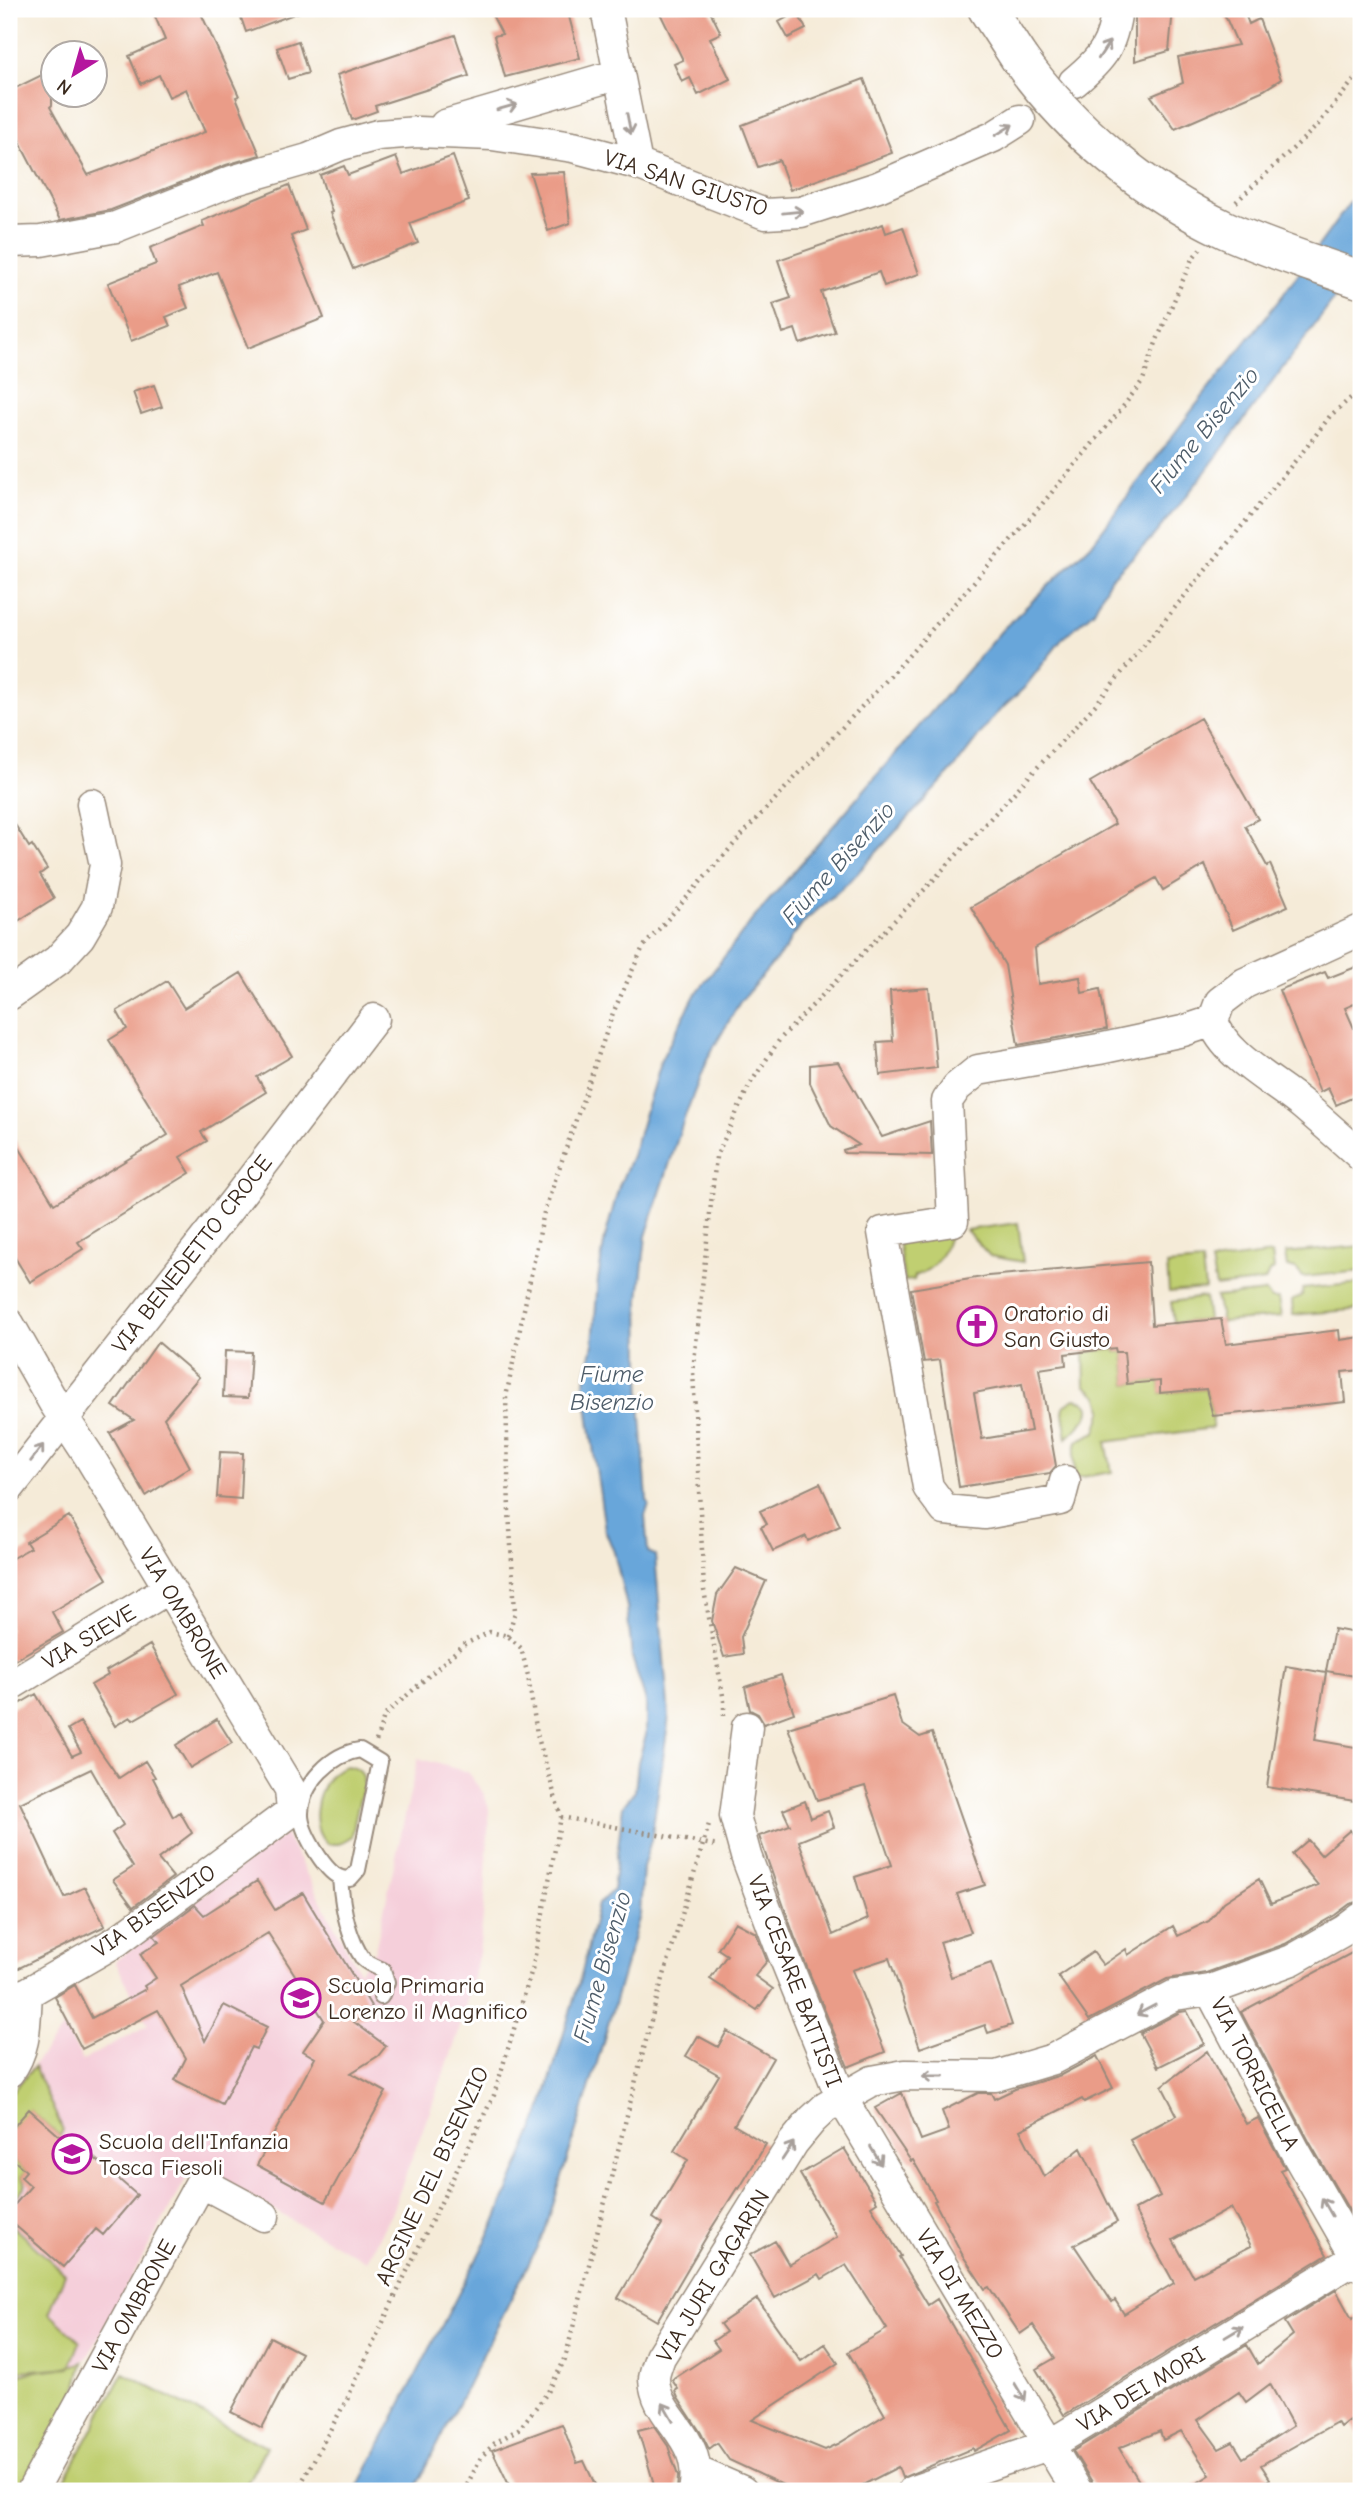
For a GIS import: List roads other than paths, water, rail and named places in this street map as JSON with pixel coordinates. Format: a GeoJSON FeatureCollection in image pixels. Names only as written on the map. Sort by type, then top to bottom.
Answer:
{"type":"FeatureCollection","features":[{"type":"Feature","properties":{"kind":"street"},"geometry":{"type":"LineString","coordinates":[[606,9],[636,164]]}},
{"type":"Feature","properties":{"kind":"street"},"geometry":{"type":"LineString","coordinates":[[987,9],[1019,58],[1060,106],[1117,161],[1167,197],[1229,231],[1361,280]]}},
{"type":"Feature","properties":{"kind":"street"},"geometry":{"type":"LineString","coordinates":[[1074,82],[1107,50],[1114,33],[1118,9]]}},
{"type":"Feature","properties":{"kind":"street","name":"VIA SAN GIUSTO"},"geometry":{"type":"LineString","coordinates":[[418,132],[619,75]]}},
{"type":"Feature","properties":{"kind":"street","name":"VIA SAN GIUSTO"},"geometry":{"type":"LineString","coordinates":[[9,242],[41,241],[116,227],[232,181],[308,159],[341,145],[378,135],[418,132],[492,135],[573,147],[636,164],[765,214],[801,212],[878,187],[993,137],[1020,120]]}},
{"type":"Feature","properties":{"kind":"street"},"geometry":{"type":"LineString","coordinates":[[13,981],[58,960],[80,936],[97,907],[105,865],[92,804]]}},
{"type":"Feature","properties":{"kind":"street"},"geometry":{"type":"LineString","coordinates":[[1361,930],[1245,983],[1220,1002],[1213,1021],[1221,1039],[1239,1056],[1302,1104],[1361,1156]]}},
{"type":"Feature","properties":{"kind":"street","name":"VIA BENEDETTO CROCE"},"geometry":{"type":"LineString","coordinates":[[9,1488],[234,1202],[374,1018]]}},
{"type":"Feature","properties":{"kind":"street"},"geometry":{"type":"LineString","coordinates":[[1065,1481],[1060,1500],[985,1514],[945,1510],[928,1487],[883,1232],[953,1221],[947,1101],[957,1087],[978,1070],[1183,1031],[1213,1021]]}},
{"type":"Feature","properties":{"kind":"street","name":"VIA OMBRONE"},"geometry":{"type":"LineString","coordinates":[[9,1324],[290,1789],[296,1812]]}},
{"type":"Feature","properties":{"kind":"street","name":"VIA SIEVE"},"geometry":{"type":"LineString","coordinates":[[9,1686],[169,1588]]}},
{"type":"Feature","properties":{"kind":"street","name":"VIA CESARE BATTISTI"},"geometry":{"type":"LineString","coordinates":[[735,1726],[736,1816],[751,1869],[841,2097],[861,2086],[905,2075],[996,2076],[1053,2059],[1175,1995],[1210,1990]]}},
{"type":"Feature","properties":{"kind":"street","name":"VIA BISENZIO"},"geometry":{"type":"LineString","coordinates":[[18,1996],[129,1933],[296,1812]]}},
{"type":"Feature","properties":{"kind":"street","name":"VIA TORRICELLA"},"geometry":{"type":"LineString","coordinates":[[1359,2262],[1295,2151],[1210,1990],[1292,1960],[1361,1918]]}},
{"type":"Feature","properties":{"kind":"street"},"geometry":{"type":"LineString","coordinates":[[9,2072],[23,2044],[18,1996]]}},
{"type":"Feature","properties":{"kind":"street","name":"VIA DI MEZZO"},"geometry":{"type":"LineString","coordinates":[[841,2097],[1077,2491]]}},
{"type":"Feature","properties":{"kind":"street","name":"VIA JURI GAGARIN"},"geometry":{"type":"LineString","coordinates":[[696,2482],[691,2449],[658,2393],[654,2378],[660,2357],[793,2143],[812,2120],[841,2097]]}},
{"type":"Feature","properties":{"kind":"street","name":"VIA OMBRONE"},"geometry":{"type":"LineString","coordinates":[[32,2491],[201,2182],[264,2216]]}},
{"type":"Feature","properties":{"kind":"street","name":"VIA DEI MORI"},"geometry":{"type":"LineString","coordinates":[[913,2491],[1051,2444],[1359,2262]]}},
{"type":"Feature","properties":{"kind":"street"},"geometry":{"type":"LineString","coordinates":[[696,2482],[742,2491]]}},
{"type":"Feature","properties":{"kind":"lane"},"geometry":{"type":"LineString","coordinates":[[360,1750],[380,1762],[358,1870],[350,1879],[340,1878],[329,1869],[317,1853],[296,1812],[315,1777],[336,1759],[348,1752],[360,1750]]}},
{"type":"Feature","properties":{"kind":"lane"},"geometry":{"type":"LineString","coordinates":[[340,1878],[342,1905],[352,1936],[365,1961],[383,1970],[387,1982],[381,1997]]}},
{"type":"Feature","properties":{"kind":"water","name":"Fiume Bisenzio"},"geometry":{"type":"Polygon","coordinates":[[[1361,187],[1361,263],[1200,479],[1151,539],[1110,579],[1094,611],[1063,638],[1024,688],[995,715],[956,766],[851,880],[806,920],[740,1002],[707,1059],[685,1116],[646,1236],[639,1299],[641,1416],[649,1504],[645,1516],[648,1552],[655,1555],[669,1717],[651,1840],[643,1867],[640,1915],[545,2231],[414,2491],[356,2491],[493,2227],[540,2114],[582,1972],[598,1904],[613,1890],[623,1806],[635,1791],[638,1762],[646,1735],[646,1702],[632,1657],[627,1607],[614,1552],[605,1530],[584,1385],[593,1344],[598,1279],[605,1238],[619,1186],[632,1156],[661,1060],[695,995],[753,919],[1002,630],[1091,545],[1283,295],[1361,187]]]}},
{"type":"Feature","properties":{"kind":"place","name":"Oratorio di San Giusto"},"geometry":{"type":"Point","coordinates":[977,1326]}},
{"type":"Feature","properties":{"kind":"place","name":"Scuola Primaria Lorenzo il Magnifico"},"geometry":{"type":"Point","coordinates":[301,1998]}},
{"type":"Feature","properties":{"kind":"place","name":"Scuola dell'Infanzia Tosca Fiesoli"},"geometry":{"type":"Point","coordinates":[72,2154]}}]}
